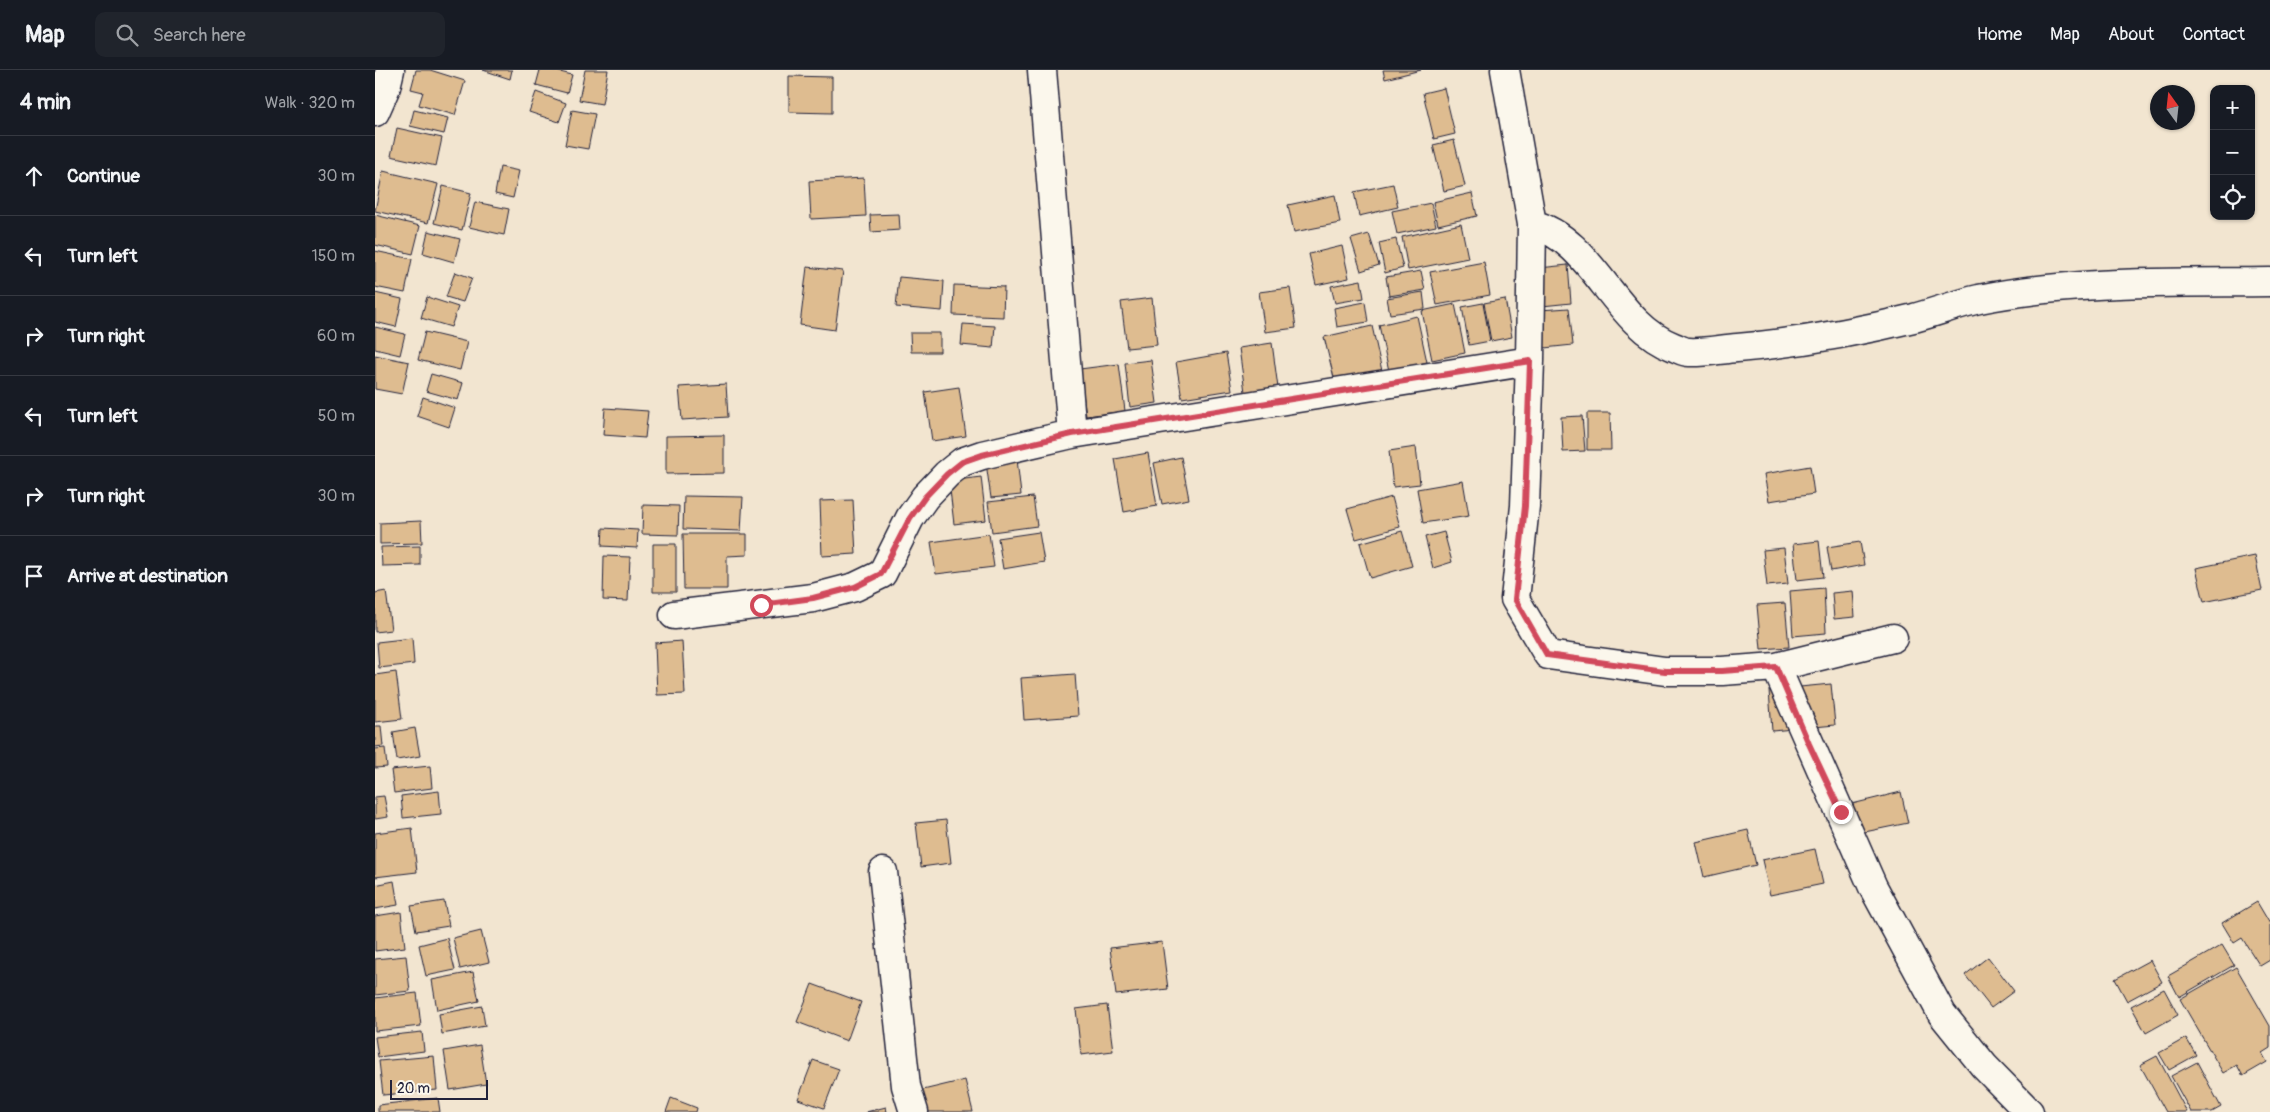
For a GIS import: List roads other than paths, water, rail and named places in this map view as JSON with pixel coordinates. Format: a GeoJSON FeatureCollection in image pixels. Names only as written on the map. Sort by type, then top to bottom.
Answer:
{"type":"FeatureCollection","features":[{"type":"Feature","properties":{"kind":"street"},"geometry":{"type":"LineString","coordinates":[[375,112],[386,87],[389,70]]}},
{"type":"Feature","properties":{"kind":"street"},"geometry":{"type":"LineString","coordinates":[[1042,70],[1072,434]]}},
{"type":"Feature","properties":{"kind":"street"},"geometry":{"type":"LineString","coordinates":[[1505,70],[1532,224],[1525,506],[1515,599],[1547,655],[1665,671],[1722,671],[1776,667],[1827,656],[1893,638]]}},
{"type":"Feature","properties":{"kind":"street"},"geometry":{"type":"LineString","coordinates":[[1532,224],[1544,227],[1561,238],[1585,261],[1622,308],[1657,340],[1689,352],[1764,346],[1852,331],[1914,318],[1979,299],[2054,289],[2144,284],[2270,282]]}},
{"type":"Feature","properties":{"kind":"street"},"geometry":{"type":"LineString","coordinates":[[674,615],[813,598],[855,587],[881,574],[910,518],[925,497],[947,474],[962,462],[982,455],[1072,434],[1530,361]]}},
{"type":"Feature","properties":{"kind":"street"},"geometry":{"type":"LineString","coordinates":[[1776,667],[1873,888],[1942,1014],[1984,1066],[2029,1112]]}},
{"type":"Feature","properties":{"kind":"street"},"geometry":{"type":"LineString","coordinates":[[883,872],[906,1086],[914,1112]]}}]}
